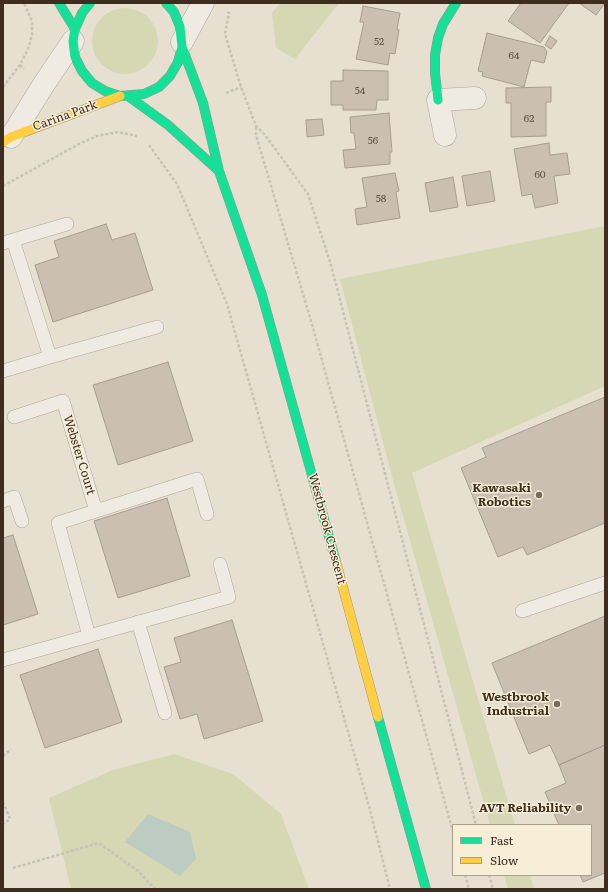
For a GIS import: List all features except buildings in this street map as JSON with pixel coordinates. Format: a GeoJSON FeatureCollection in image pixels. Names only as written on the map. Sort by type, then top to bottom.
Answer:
{"type":"FeatureCollection","features":[{"type":"Feature","properties":{"kind":"street"},"geometry":{"type":"LineString","coordinates":[[58,3],[74,35]]}},
{"type":"Feature","properties":{"kind":"street"},"geometry":{"type":"LineString","coordinates":[[74,35],[82,13],[90,3]]}},
{"type":"Feature","properties":{"kind":"street","name":"Westbrook Crescent"},"geometry":{"type":"LineString","coordinates":[[166,3],[174,12],[180,27],[182,45],[203,103],[219,171],[262,295],[426,889]]}},
{"type":"Feature","properties":{"kind":"street"},"geometry":{"type":"LineString","coordinates":[[182,45],[203,3]]}},
{"type":"Feature","properties":{"kind":"street"},"geometry":{"type":"LineString","coordinates":[[445,135],[438,100],[435,55],[438,38],[443,24],[456,3]]}},
{"type":"Feature","properties":{"kind":"street","name":"Westbrook Crescent"},"geometry":{"type":"LineString","coordinates":[[74,35],[75,57],[82,71],[92,83],[105,91],[124,96],[168,125],[219,171]]}},
{"type":"Feature","properties":{"kind":"street","name":"Carina Park"},"geometry":{"type":"LineString","coordinates":[[7,140],[74,35]]}},
{"type":"Feature","properties":{"kind":"street","name":"Carina Park"},"geometry":{"type":"LineString","coordinates":[[7,140],[124,96],[144,94],[159,87],[170,76],[178,62],[182,45]]}},
{"type":"Feature","properties":{"kind":"street"},"geometry":{"type":"LineString","coordinates":[[438,100],[475,98]]}},
{"type":"Feature","properties":{"kind":"lane"},"geometry":{"type":"LineString","coordinates":[[50,356],[8,241],[67,224]]}},
{"type":"Feature","properties":{"kind":"lane"},"geometry":{"type":"LineString","coordinates":[[3,371],[50,356],[157,327]]}},
{"type":"Feature","properties":{"kind":"lane","name":"Webster Court"},"geometry":{"type":"LineString","coordinates":[[14,417],[63,401],[96,511]]}},
{"type":"Feature","properties":{"kind":"lane","name":"Webster Court"},"geometry":{"type":"LineString","coordinates":[[90,636],[58,523],[197,479],[207,514]]}},
{"type":"Feature","properties":{"kind":"lane"},"geometry":{"type":"LineString","coordinates":[[3,501],[14,497],[22,521]]}},
{"type":"Feature","properties":{"kind":"lane"},"geometry":{"type":"LineString","coordinates":[[3,660],[229,596],[220,564]]}},
{"type":"Feature","properties":{"kind":"lane"},"geometry":{"type":"LineString","coordinates":[[522,611],[605,583]]}},
{"type":"Feature","properties":{"kind":"lane"},"geometry":{"type":"LineString","coordinates":[[138,622],[166,713]]}},
{"type":"Feature","properties":{"kind":"path"},"geometry":{"type":"LineString","coordinates":[[3,87],[20,65],[28,49],[32,35],[32,21],[24,3]]}},
{"type":"Feature","properties":{"kind":"path"},"geometry":{"type":"LineString","coordinates":[[229,14],[225,34],[241,87],[256,126],[256,135],[315,335],[452,828]]}},
{"type":"Feature","properties":{"kind":"path"},"geometry":{"type":"LineString","coordinates":[[256,126],[265,135],[308,194],[329,258],[476,824]]}},
{"type":"Feature","properties":{"kind":"path"},"geometry":{"type":"LineString","coordinates":[[3,186],[79,144],[97,136],[118,132],[138,136]]}},
{"type":"Feature","properties":{"kind":"path"},"geometry":{"type":"LineString","coordinates":[[148,144],[177,184],[227,304],[370,810],[390,889]]}},
{"type":"Feature","properties":{"kind":"path"},"geometry":{"type":"LineString","coordinates":[[3,756],[11,749]]}},
{"type":"Feature","properties":{"kind":"path"},"geometry":{"type":"LineString","coordinates":[[3,802],[10,819],[3,824]]}},
{"type":"Feature","properties":{"kind":"path"},"geometry":{"type":"LineString","coordinates":[[13,868],[99,843],[138,871],[155,889]]}},
{"type":"Feature","properties":{"kind":"path"},"geometry":{"type":"LineString","coordinates":[[465,876],[469,889]]}},
{"type":"Feature","properties":{"kind":"path"},"geometry":{"type":"LineString","coordinates":[[489,876],[493,889]]}},
{"type":"Feature","properties":{"kind":"green space"},"geometry":{"type":"Polygon","coordinates":[[[280,3],[339,3],[295,59],[276,48],[272,13],[280,3]]]}},
{"type":"Feature","properties":{"kind":"green space"},"geometry":{"type":"Polygon","coordinates":[[[125,8],[137,11],[148,18],[155,29],[158,41],[155,53],[148,64],[137,71],[125,74],[113,71],[102,64],[95,53],[92,41],[95,29],[102,18],[113,11],[125,8]]]}},
{"type":"Feature","properties":{"kind":"green space"},"geometry":{"type":"Polygon","coordinates":[[[605,226],[605,386],[412,473],[515,824],[490,824],[394,484],[340,279],[605,226]]]}},
{"type":"Feature","properties":{"kind":"green space"},"geometry":{"type":"Polygon","coordinates":[[[174,754],[233,774],[281,814],[309,889],[71,889],[49,798],[113,770],[174,754]]]}},
{"type":"Feature","properties":{"kind":"green space"},"geometry":{"type":"Polygon","coordinates":[[[504,876],[530,876],[534,889],[508,889],[504,876]]]}},
{"type":"Feature","properties":{"kind":"shaded area"},"geometry":{"type":"Polygon","coordinates":[[[148,814],[190,832],[196,859],[180,876],[125,842],[148,814]]]}},
{"type":"Feature","properties":{"kind":"traffic: fast"},"geometry":{"type":"LineString","coordinates":[[59,3],[75,29]]}},
{"type":"Feature","properties":{"kind":"traffic: fast"},"geometry":{"type":"LineString","coordinates":[[90,3],[82,13],[75,29],[73,41],[75,57],[82,71],[92,83],[105,91],[120,96],[144,94],[159,87],[170,76],[178,62],[182,47],[180,27],[174,12],[166,3]]}},
{"type":"Feature","properties":{"kind":"traffic: fast"},"geometry":{"type":"LineString","coordinates":[[438,100],[435,73],[435,55],[438,38],[443,24],[456,3]]}},
{"type":"Feature","properties":{"kind":"traffic: fast"},"geometry":{"type":"LineString","coordinates":[[182,47],[203,103],[219,171],[262,295],[336,562]]}},
{"type":"Feature","properties":{"kind":"traffic: fast"},"geometry":{"type":"LineString","coordinates":[[128,96],[168,125],[219,171]]}},
{"type":"Feature","properties":{"kind":"traffic: fast"},"geometry":{"type":"LineString","coordinates":[[378,717],[426,889]]}},
{"type":"Feature","properties":{"kind":"traffic: slow"},"geometry":{"type":"LineString","coordinates":[[3,142],[11,137],[120,96]]}},
{"type":"Feature","properties":{"kind":"traffic: slow"},"geometry":{"type":"LineString","coordinates":[[336,562],[378,717]]}},
{"type":"Feature","properties":{"kind":"place","name":"Kawasaki Robotics"},"geometry":{"type":"Point","coordinates":[539,495]}},
{"type":"Feature","properties":{"kind":"place","name":"Westbrook Industrial"},"geometry":{"type":"Point","coordinates":[557,704]}},
{"type":"Feature","properties":{"kind":"place","name":"AVT Reliability"},"geometry":{"type":"Point","coordinates":[579,808]}}]}
